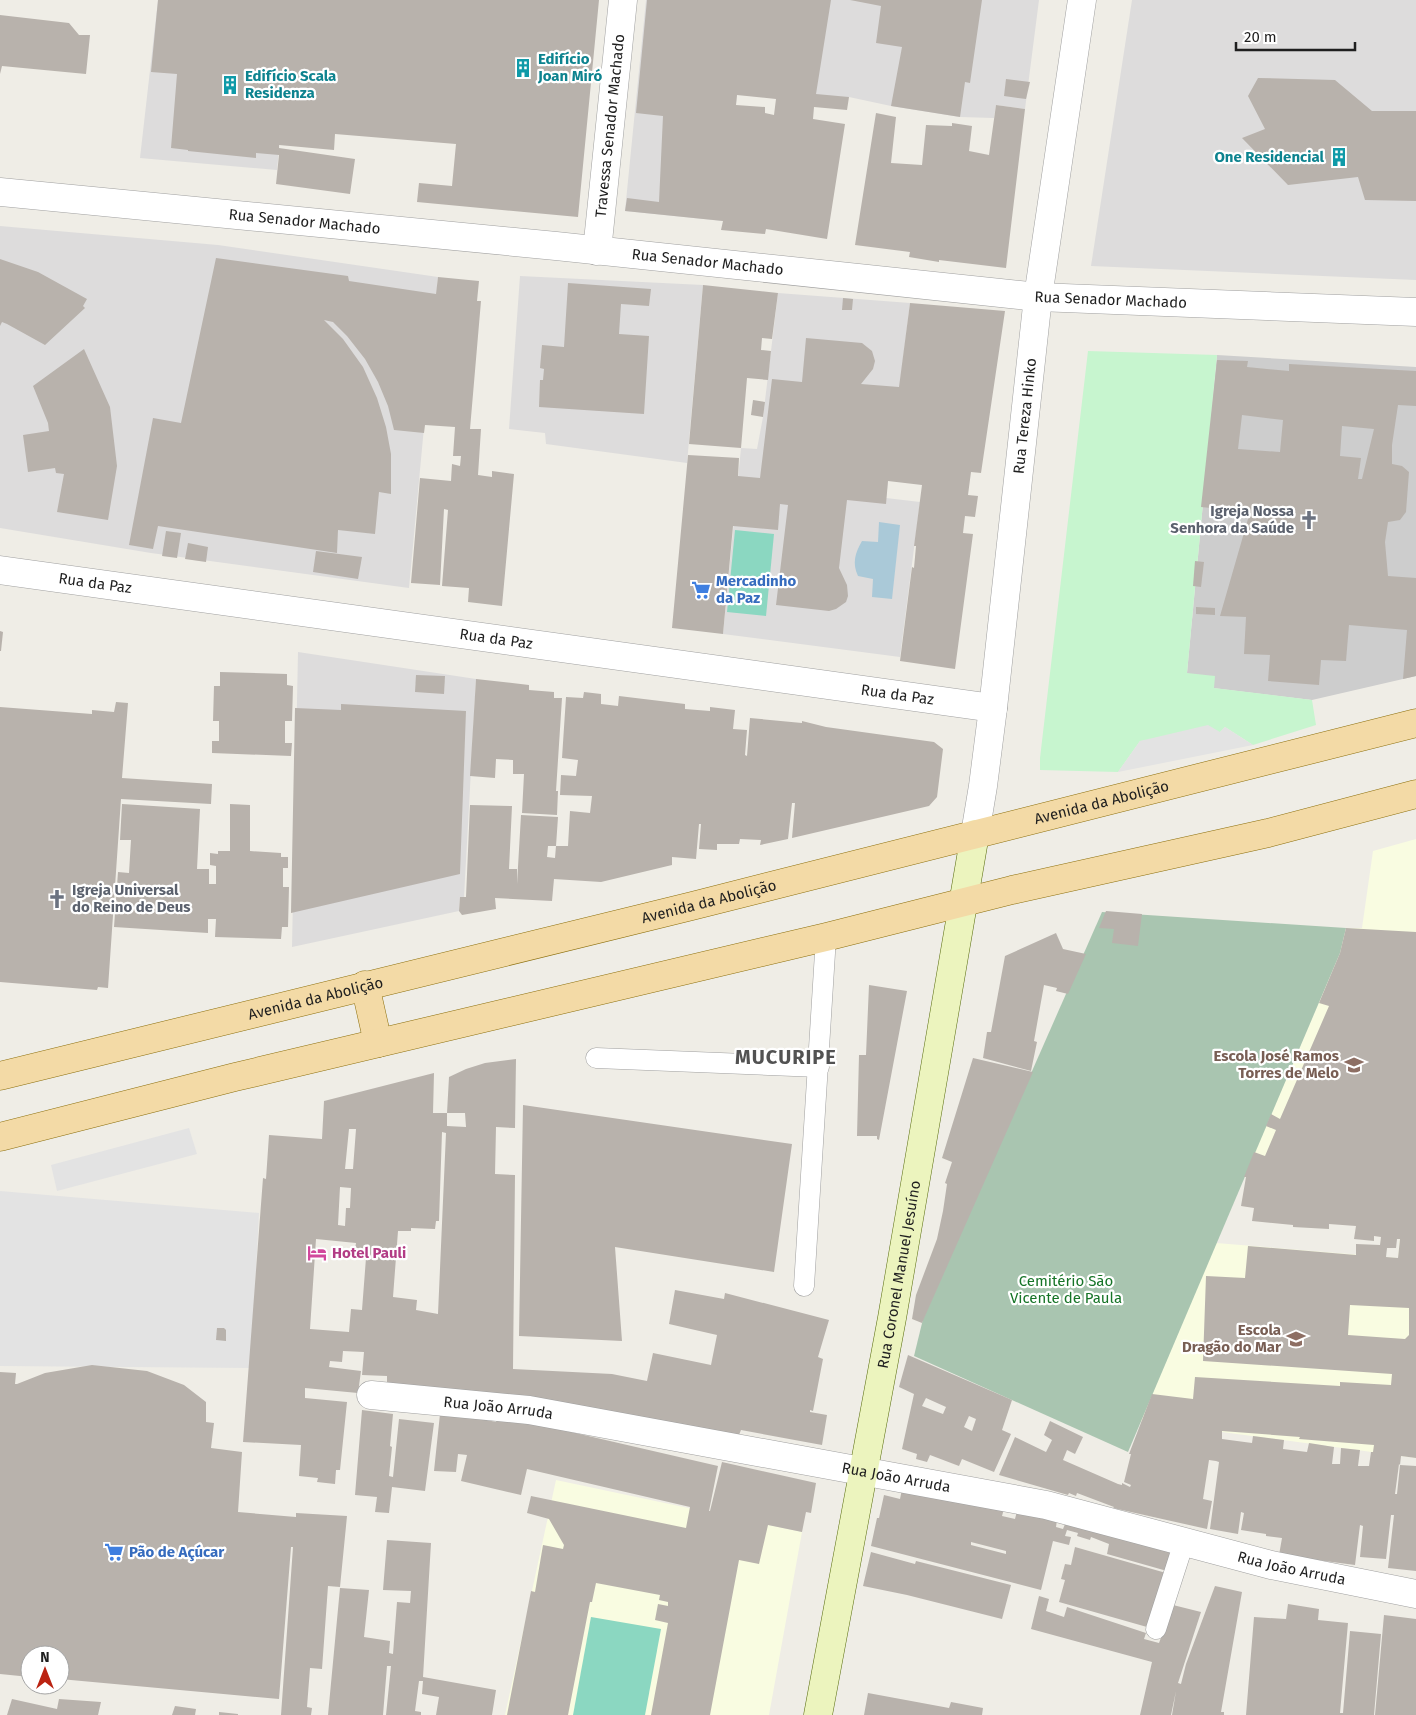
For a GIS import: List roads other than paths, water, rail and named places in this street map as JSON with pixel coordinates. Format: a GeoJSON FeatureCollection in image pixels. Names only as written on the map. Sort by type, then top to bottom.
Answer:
{"type":"FeatureCollection","features":[{"type":"Feature","properties":{"kind":"main road","name":"Avenida da Abolição"},"geometry":{"type":"LineString","coordinates":[[0,1076],[712,901],[1416,723]]}},
{"type":"Feature","properties":{"kind":"main road"},"geometry":{"type":"LineString","coordinates":[[0,1137],[244,1075],[963,902],[1268,833],[1416,794]]}},
{"type":"Feature","properties":{"kind":"main road"},"geometry":{"type":"LineString","coordinates":[[365,985],[378,1043]]}},
{"type":"Feature","properties":{"kind":"street","name":"Travessa Senador Machado"},"geometry":{"type":"LineString","coordinates":[[598,251],[623,0]]}},
{"type":"Feature","properties":{"kind":"street","name":"Rua Tereza Hinko"},"geometry":{"type":"LineString","coordinates":[[975,834],[983,786],[1038,297],[1082,0]]}},
{"type":"Feature","properties":{"kind":"street","name":"Rua Senador Machado"},"geometry":{"type":"LineString","coordinates":[[0,192],[1038,297],[1416,312]]}},
{"type":"Feature","properties":{"kind":"street","name":"Rua da Paz"},"geometry":{"type":"LineString","coordinates":[[0,570],[992,708]]}},
{"type":"Feature","properties":{"kind":"street","name":"Rua Coronel Manuel Jesuíno"},"geometry":{"type":"LineString","coordinates":[[818,1715],[894,1308],[975,834]]}},
{"type":"Feature","properties":{"kind":"street","name":"Rua João Arruda"},"geometry":{"type":"LineString","coordinates":[[371,1395],[529,1410],[1046,1505],[1271,1565],[1416,1594]]}},
{"type":"Feature","properties":{"kind":"lane"},"geometry":{"type":"LineString","coordinates":[[804,1286],[826,936]]}},
{"type":"Feature","properties":{"kind":"lane"},"geometry":{"type":"LineString","coordinates":[[596,1058],[819,1066]]}},
{"type":"Feature","properties":{"kind":"lane"},"geometry":{"type":"LineString","coordinates":[[1156,1629],[1184,1542]]}},
{"type":"Feature","properties":{"kind":"water"},"geometry":{"type":"Polygon","coordinates":[[[879,522],[900,525],[892,599],[872,597],[873,579],[858,576],[855,567],[856,554],[862,541],[878,542],[879,522]]]}},
{"type":"Feature","properties":{"kind":"place","name":"Edifício Joan Miró"},"geometry":{"type":"Point","coordinates":[523,68]}},
{"type":"Feature","properties":{"kind":"place","name":"Edifício Scala Residenza"},"geometry":{"type":"Point","coordinates":[230,85]}},
{"type":"Feature","properties":{"kind":"place","name":"One Residencial"},"geometry":{"type":"Point","coordinates":[1339,157]}},
{"type":"Feature","properties":{"kind":"place","name":"Igreja Nossa Senhora da Saúde"},"geometry":{"type":"Point","coordinates":[1309,520]}},
{"type":"Feature","properties":{"kind":"place","name":"Mercadinho da Paz"},"geometry":{"type":"Point","coordinates":[701,590]}},
{"type":"Feature","properties":{"kind":"place","name":"Igreja Universal do Reino de Deus"},"geometry":{"type":"Point","coordinates":[57,899]}},
{"type":"Feature","properties":{"kind":"place","name":"Escola José Ramos Torres de Melo"},"geometry":{"type":"Point","coordinates":[1354,1065]}},
{"type":"Feature","properties":{"kind":"place","name":"Hotel Pauli"},"geometry":{"type":"Point","coordinates":[317,1253]}},
{"type":"Feature","properties":{"kind":"place","name":"Escola Dragão do Mar"},"geometry":{"type":"Point","coordinates":[1296,1339]}},
{"type":"Feature","properties":{"kind":"place","name":"Pão de Açúcar"},"geometry":{"type":"Point","coordinates":[114,1552]}},
{"type":"Feature","properties":{"kind":"district","name":"MUCURIPE"},"geometry":{"type":"Point","coordinates":[786,1057]}},
{"type":"Feature","properties":{"kind":"park label","name":"Cemitério São Vicente de Paula"},"geometry":{"type":"Point","coordinates":[1066,1290]}}]}
